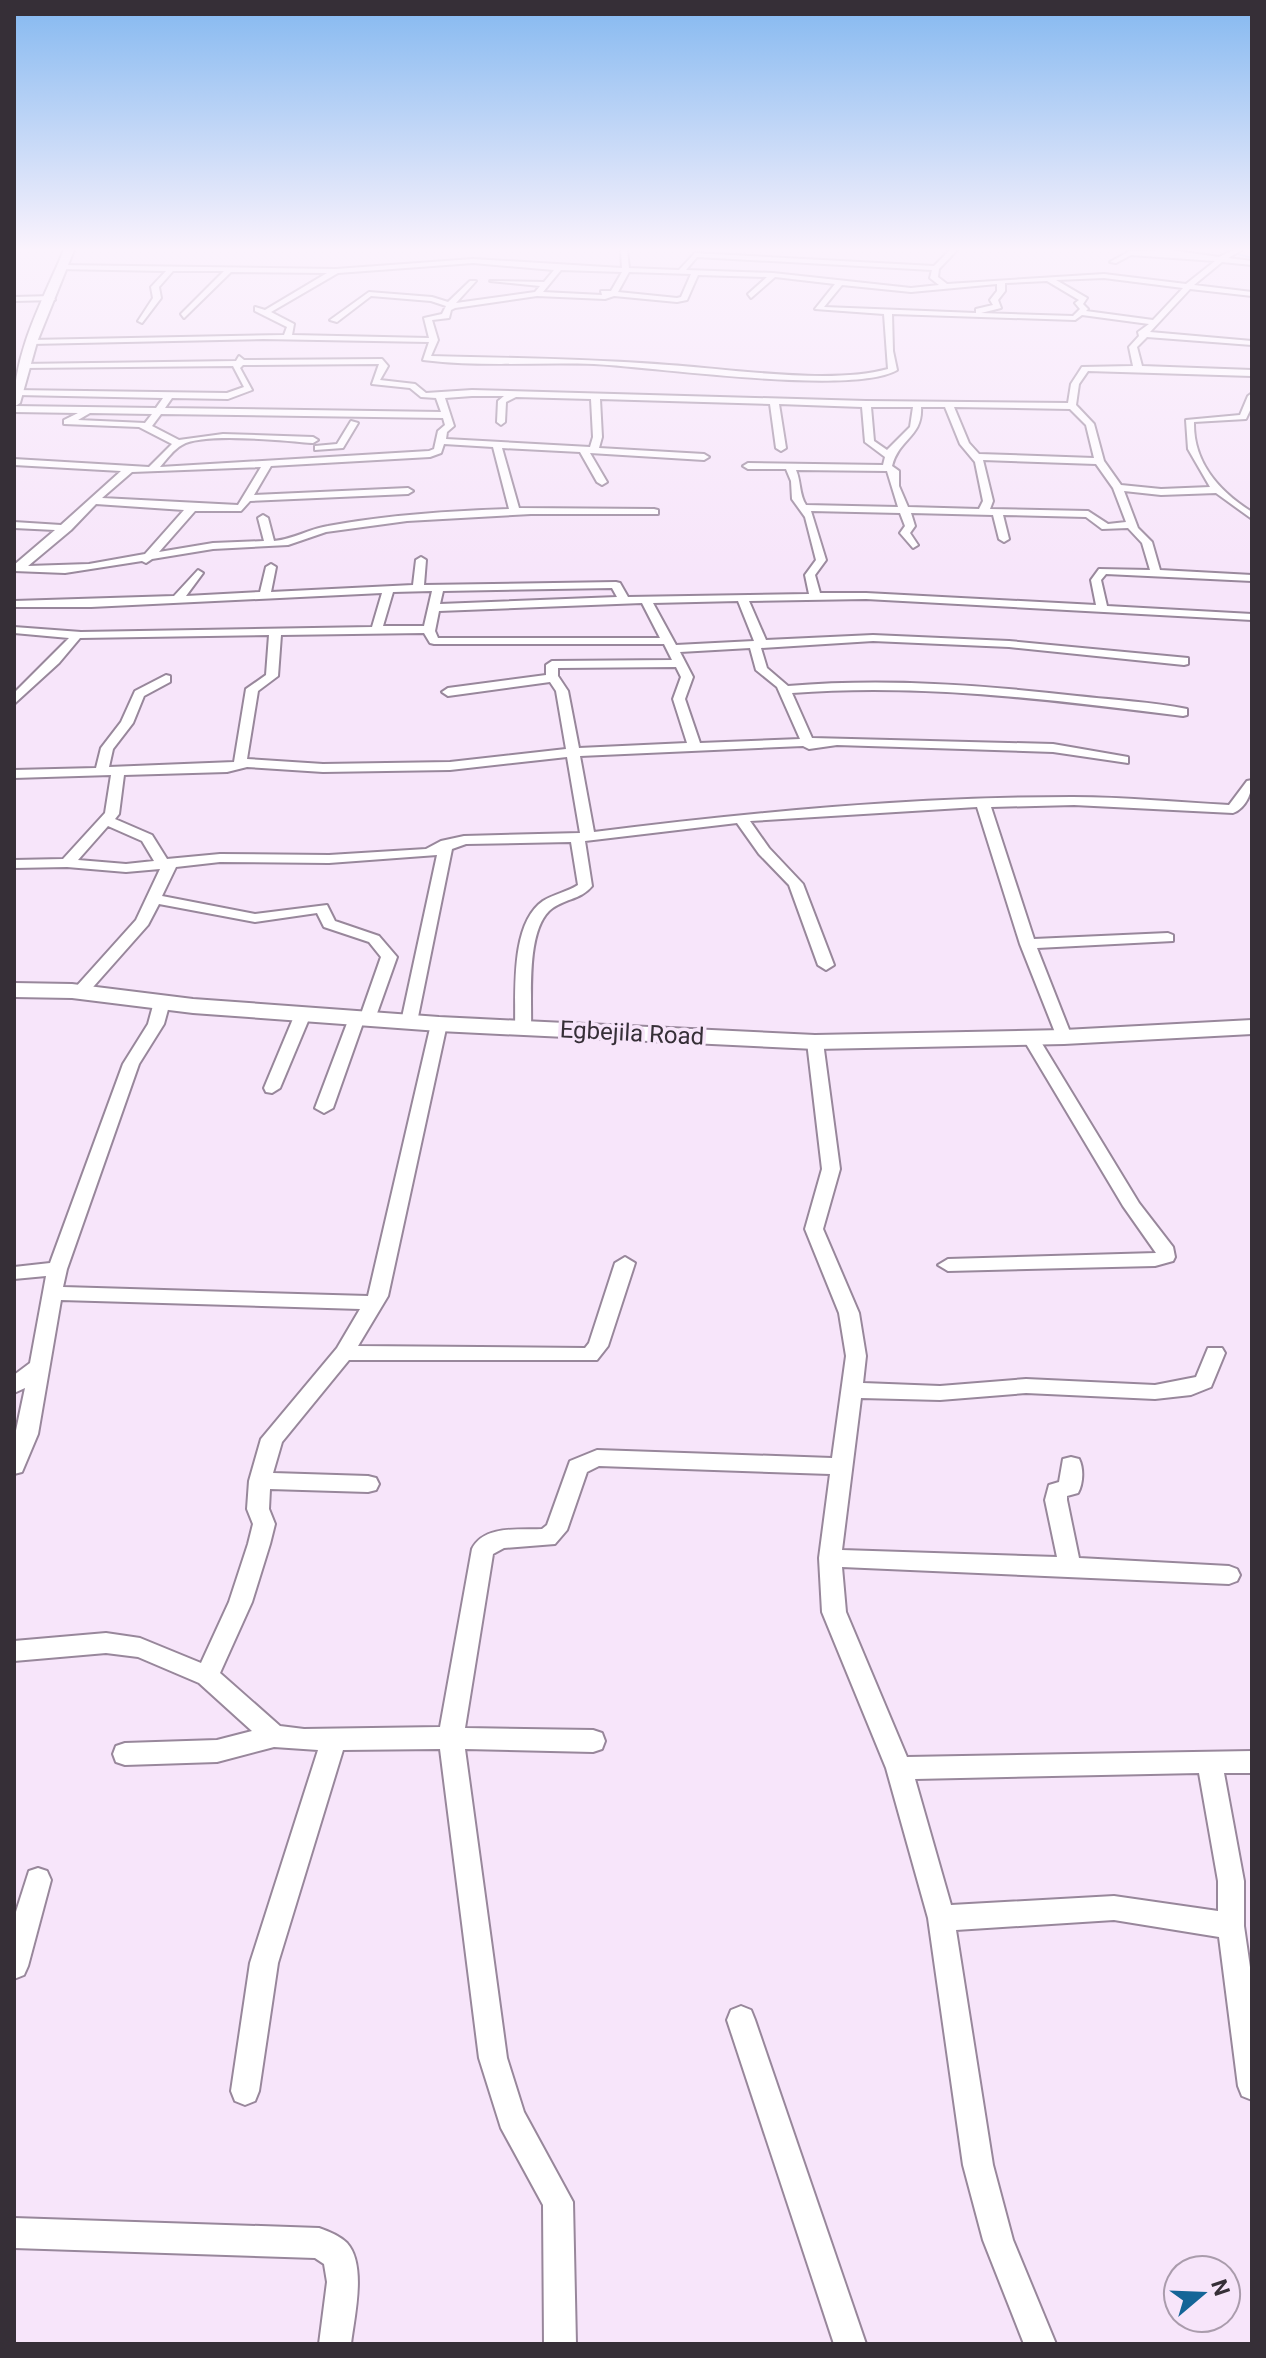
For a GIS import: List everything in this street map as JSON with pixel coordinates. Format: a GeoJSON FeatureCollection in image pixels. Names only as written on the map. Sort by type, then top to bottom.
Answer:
{"type":"FeatureCollection","features":[{"type":"Feature","properties":{"kind":"street"},"geometry":{"type":"LineString","coordinates":[[26,360],[16,398],[228,396],[249,388],[236,367],[241,363]]}},
{"type":"Feature","properties":{"kind":"street"},"geometry":{"type":"LineString","coordinates":[[513,360],[596,362],[788,376],[868,377],[893,370],[889,360]]}},
{"type":"Feature","properties":{"kind":"street"},"geometry":{"type":"LineString","coordinates":[[1136,360],[1138,368]]}},
{"type":"Feature","properties":{"kind":"street"},"geometry":{"type":"LineString","coordinates":[[24,366],[382,361],[384,366],[375,382],[412,386],[424,395],[494,393],[774,402],[1072,406],[1090,424],[1099,461],[1118,488],[1131,525],[1147,542],[1156,573]]}},
{"type":"Feature","properties":{"kind":"street"},"geometry":{"type":"LineString","coordinates":[[1072,406],[1075,384],[1085,369],[1249,372],[1251,406],[1243,417],[1190,420],[1187,439],[1200,469],[1252,516]]}},
{"type":"Feature","properties":{"kind":"street"},"geometry":{"type":"LineString","coordinates":[[494,393],[501,384]]}},
{"type":"Feature","properties":{"kind":"street"},"geometry":{"type":"LineString","coordinates":[[501,422],[502,401],[515,394]]}},
{"type":"Feature","properties":{"kind":"street"},"geometry":{"type":"LineString","coordinates":[[147,426],[162,409],[168,398],[165,395]]}},
{"type":"Feature","properties":{"kind":"street"},"geometry":{"type":"LineString","coordinates":[[14,462],[151,470],[270,463],[407,462],[438,451],[443,431],[450,426],[440,396]]}},
{"type":"Feature","properties":{"kind":"street"},"geometry":{"type":"LineString","coordinates":[[589,449],[599,441],[594,408],[596,397]]}},
{"type":"Feature","properties":{"kind":"street"},"geometry":{"type":"LineString","coordinates":[[774,402],[781,448]]}},
{"type":"Feature","properties":{"kind":"street"},"geometry":{"type":"LineString","coordinates":[[866,404],[870,442],[894,471],[892,485],[906,510],[910,526],[905,533],[913,545]]}},
{"type":"Feature","properties":{"kind":"street"},"geometry":{"type":"LineString","coordinates":[[948,404],[984,481],[982,485],[988,501],[983,507],[992,512],[1004,539]]}},
{"type":"Feature","properties":{"kind":"street"},"geometry":{"type":"LineString","coordinates":[[888,462],[892,448],[909,436],[919,420],[917,405]]}},
{"type":"Feature","properties":{"kind":"street"},"geometry":{"type":"LineString","coordinates":[[14,409],[447,415]]}},
{"type":"Feature","properties":{"kind":"street"},"geometry":{"type":"LineString","coordinates":[[67,422],[91,409]]}},
{"type":"Feature","properties":{"kind":"street"},"geometry":{"type":"LineString","coordinates":[[97,501],[241,508],[270,463],[311,445],[330,412]]}},
{"type":"Feature","properties":{"kind":"street"},"geometry":{"type":"LineString","coordinates":[[14,420],[147,426],[178,443]]}},
{"type":"Feature","properties":{"kind":"street"},"geometry":{"type":"LineString","coordinates":[[151,470],[185,439],[340,446],[354,423]]}},
{"type":"Feature","properties":{"kind":"street"},"geometry":{"type":"LineString","coordinates":[[440,441],[704,457]]}},
{"type":"Feature","properties":{"kind":"street"},"geometry":{"type":"LineString","coordinates":[[497,443],[496,454],[511,486],[515,512]]}},
{"type":"Feature","properties":{"kind":"street"},"geometry":{"type":"LineString","coordinates":[[589,449],[602,482]]}},
{"type":"Feature","properties":{"kind":"street"},"geometry":{"type":"LineString","coordinates":[[81,467],[98,450]]}},
{"type":"Feature","properties":{"kind":"street"},"geometry":{"type":"LineString","coordinates":[[975,457],[1099,461]]}},
{"type":"Feature","properties":{"kind":"street"},"geometry":{"type":"LineString","coordinates":[[1059,473],[1058,468],[1071,461]]}},
{"type":"Feature","properties":{"kind":"street"},"geometry":{"type":"LineString","coordinates":[[748,466],[888,462]]}},
{"type":"Feature","properties":{"kind":"street"},"geometry":{"type":"LineString","coordinates":[[790,467],[801,508],[810,517],[820,547],[821,560],[810,575],[816,598]]}},
{"type":"Feature","properties":{"kind":"street"},"geometry":{"type":"LineString","coordinates":[[17,568],[67,528],[128,470]]}},
{"type":"Feature","properties":{"kind":"street"},"geometry":{"type":"LineString","coordinates":[[248,498],[408,485],[409,519]]}},
{"type":"Feature","properties":{"kind":"street"},"geometry":{"type":"LineString","coordinates":[[1118,488],[1161,492],[1221,490]]}},
{"type":"Feature","properties":{"kind":"street"},"geometry":{"type":"LineString","coordinates":[[146,560],[192,508]]}},
{"type":"Feature","properties":{"kind":"street"},"geometry":{"type":"LineString","coordinates":[[801,508],[1088,514],[1106,527],[1131,525]]}},
{"type":"Feature","properties":{"kind":"street"},"geometry":{"type":"LineString","coordinates":[[17,568],[64,571],[146,560],[212,546],[299,540],[322,530],[409,519],[578,509],[654,512]]}},
{"type":"Feature","properties":{"kind":"street"},"geometry":{"type":"LineString","coordinates":[[263,518],[269,542]]}},
{"type":"Feature","properties":{"kind":"street"},"geometry":{"type":"LineString","coordinates":[[14,525],[67,528]]}},
{"type":"Feature","properties":{"kind":"street"},"geometry":{"type":"LineString","coordinates":[[418,588],[421,560]]}},
{"type":"Feature","properties":{"kind":"street"},"geometry":{"type":"LineString","coordinates":[[265,595],[271,567]]}},
{"type":"Feature","properties":{"kind":"street"},"geometry":{"type":"LineString","coordinates":[[56,582],[64,571]]}},
{"type":"Feature","properties":{"kind":"street"},"geometry":{"type":"LineString","coordinates":[[1102,609],[1096,580],[1103,571],[1252,578]]}},
{"type":"Feature","properties":{"kind":"street"},"geometry":{"type":"LineString","coordinates":[[178,599],[198,573]]}},
{"type":"Feature","properties":{"kind":"street"},"geometry":{"type":"LineString","coordinates":[[14,604],[418,588],[616,585],[624,600]]}},
{"type":"Feature","properties":{"kind":"street"},"geometry":{"type":"LineString","coordinates":[[376,631],[389,589]]}},
{"type":"Feature","properties":{"kind":"street"},"geometry":{"type":"LineString","coordinates":[[438,590],[430,629],[434,641],[670,645],[898,639],[1009,644],[1184,661]]}},
{"type":"Feature","properties":{"kind":"street"},"geometry":{"type":"LineString","coordinates":[[41,604],[49,593]]}},
{"type":"Feature","properties":{"kind":"street"},"geometry":{"type":"LineString","coordinates":[[434,608],[624,600],[866,596],[1252,617]]}},
{"type":"Feature","properties":{"kind":"street"},"geometry":{"type":"LineString","coordinates":[[646,600],[687,677],[679,699],[695,748]]}},
{"type":"Feature","properties":{"kind":"street"},"geometry":{"type":"LineString","coordinates":[[743,600],[761,643]]}},
{"type":"Feature","properties":{"kind":"street"},"geometry":{"type":"LineString","coordinates":[[14,630],[77,635],[430,629]]}},
{"type":"Feature","properties":{"kind":"street"},"geometry":{"type":"LineString","coordinates":[[240,763],[252,689],[272,676],[275,634]]}},
{"type":"Feature","properties":{"kind":"street"},"geometry":{"type":"LineString","coordinates":[[14,700],[47,665],[62,656],[77,635]]}},
{"type":"Feature","properties":{"kind":"street"},"geometry":{"type":"LineString","coordinates":[[761,643],[755,646],[760,665],[778,680],[809,745]]}},
{"type":"Feature","properties":{"kind":"street"},"geometry":{"type":"LineString","coordinates":[[523,1028],[528,935],[545,906],[575,896],[585,886],[575,752],[562,691],[553,678],[552,665],[680,663]]}},
{"type":"Feature","properties":{"kind":"street"},"geometry":{"type":"LineString","coordinates":[[448,692],[553,678]]}},
{"type":"Feature","properties":{"kind":"street"},"geometry":{"type":"LineString","coordinates":[[101,772],[107,748],[127,723],[139,694],[166,679]]}},
{"type":"Feature","properties":{"kind":"street"},"geometry":{"type":"LineString","coordinates":[[783,690],[871,686],[996,690],[1183,712]]}},
{"type":"Feature","properties":{"kind":"street"},"geometry":{"type":"LineString","coordinates":[[14,774],[227,768],[240,763],[323,768],[450,766],[575,752],[809,745],[837,741],[1053,748],[1123,760]]}},
{"type":"Feature","properties":{"kind":"street"},"geometry":{"type":"LineString","coordinates":[[67,863],[112,814],[118,772]]}},
{"type":"Feature","properties":{"kind":"street"},"geometry":{"type":"LineString","coordinates":[[14,864],[67,863],[126,868],[220,858],[329,859],[428,853],[464,840],[583,837],[741,818],[983,804],[1074,801],[1233,809],[1252,784]]}},
{"type":"Feature","properties":{"kind":"street"},"geometry":{"type":"LineString","coordinates":[[983,804],[1028,944],[1064,1037]]}},
{"type":"Feature","properties":{"kind":"street"},"geometry":{"type":"LineString","coordinates":[[741,818],[764,851],[796,884],[826,965]]}},
{"type":"Feature","properties":{"kind":"street"},"geometry":{"type":"LineString","coordinates":[[106,820],[147,838],[166,866]]}},
{"type":"Feature","properties":{"kind":"street"},"geometry":{"type":"LineString","coordinates":[[409,1022],[446,844]]}},
{"type":"Feature","properties":{"kind":"street"},"geometry":{"type":"LineString","coordinates":[[80,992],[143,922],[166,866]]}},
{"type":"Feature","properties":{"kind":"street"},"geometry":{"type":"LineString","coordinates":[[154,899],[255,918],[322,908],[329,924],[374,939],[389,957],[324,1108]]}},
{"type":"Feature","properties":{"kind":"street"},"geometry":{"type":"LineString","coordinates":[[1028,944],[1168,938]]}},
{"type":"Feature","properties":{"kind":"street","name":"Egbejila Road"},"geometry":{"type":"LineString","coordinates":[[17,994],[80,992],[162,1002],[409,1022],[815,1042],[1064,1037],[1252,1028]]}},
{"type":"Feature","properties":{"kind":"street"},"geometry":{"type":"LineString","coordinates":[[14,1466],[27,1434],[56,1293],[57,1269],[131,1064],[156,1024],[162,1002]]}},
{"type":"Feature","properties":{"kind":"street"},"geometry":{"type":"LineString","coordinates":[[272,1088],[303,1014]]}},
{"type":"Feature","properties":{"kind":"street"},"geometry":{"type":"LineString","coordinates":[[207,1676],[231,1630],[259,1544],[264,1524],[258,1509],[260,1481],[272,1439],[344,1353],[378,1296],[439,1024]]}},
{"type":"Feature","properties":{"kind":"street"},"geometry":{"type":"LineString","coordinates":[[948,1265],[1155,1260],[1166,1257],[1164,1247],[1132,1206],[1030,1037]]}},
{"type":"Feature","properties":{"kind":"street"},"geometry":{"type":"LineString","coordinates":[[815,1042],[831,1169],[814,1229],[849,1313],[856,1356],[830,1558],[834,1612],[843,1641],[871,1694],[899,1768],[941,1918],[978,2165],[998,2240],[1040,2344]]}},
{"type":"Feature","properties":{"kind":"street"},"geometry":{"type":"LineString","coordinates":[[344,1353],[590,1355],[598,1346],[625,1263]]}},
{"type":"Feature","properties":{"kind":"street"},"geometry":{"type":"LineString","coordinates":[[14,1273],[57,1269]]}},
{"type":"Feature","properties":{"kind":"street"},"geometry":{"type":"LineString","coordinates":[[56,1293],[372,1303]]}},
{"type":"Feature","properties":{"kind":"street"},"geometry":{"type":"LineString","coordinates":[[852,1390],[940,1393],[1026,1386],[1175,1391],[1204,1382],[1215,1353]]}},
{"type":"Feature","properties":{"kind":"street"},"geometry":{"type":"LineString","coordinates":[[14,1386],[41,1365]]}},
{"type":"Feature","properties":{"kind":"street"},"geometry":{"type":"LineString","coordinates":[[560,2344],[558,2202],[511,2118],[493,2058],[451,1738],[483,1549],[489,1542],[500,1539],[547,1538],[556,1530],[578,1467],[597,1458],[841,1466]]}},
{"type":"Feature","properties":{"kind":"street"},"geometry":{"type":"LineString","coordinates":[[1070,1566],[1056,1500],[1057,1491],[1070,1487],[1071,1465]]}},
{"type":"Feature","properties":{"kind":"street"},"geometry":{"type":"LineString","coordinates":[[260,1481],[368,1484]]}},
{"type":"Feature","properties":{"kind":"street"},"geometry":{"type":"LineString","coordinates":[[830,1558],[1229,1575]]}},
{"type":"Feature","properties":{"kind":"street"},"geometry":{"type":"LineString","coordinates":[[14,1651],[106,1643],[140,1648],[207,1676],[274,1736]]}},
{"type":"Feature","properties":{"kind":"street"},"geometry":{"type":"LineString","coordinates":[[125,1754],[217,1751],[274,1736],[304,1740],[451,1738],[593,1741]]}},
{"type":"Feature","properties":{"kind":"street"},"geometry":{"type":"LineString","coordinates":[[245,2091],[264,1963],[334,1739]]}},
{"type":"Feature","properties":{"kind":"street"},"geometry":{"type":"LineString","coordinates":[[1210,1762],[1231,1881],[1231,1926],[1252,2086]]}},
{"type":"Feature","properties":{"kind":"street"},"geometry":{"type":"LineString","coordinates":[[899,1768],[1252,1762]]}},
{"type":"Feature","properties":{"kind":"street"},"geometry":{"type":"LineString","coordinates":[[14,1966],[38,1880]]}},
{"type":"Feature","properties":{"kind":"street"},"geometry":{"type":"LineString","coordinates":[[941,1918],[1114,1908],[1231,1926]]}},
{"type":"Feature","properties":{"kind":"street"},"geometry":{"type":"LineString","coordinates":[[741,2020],[850,2344]]}},
{"type":"Feature","properties":{"kind":"street"},"geometry":{"type":"LineString","coordinates":[[14,2233],[319,2243],[337,2255],[343,2282],[335,2344]]}}]}
